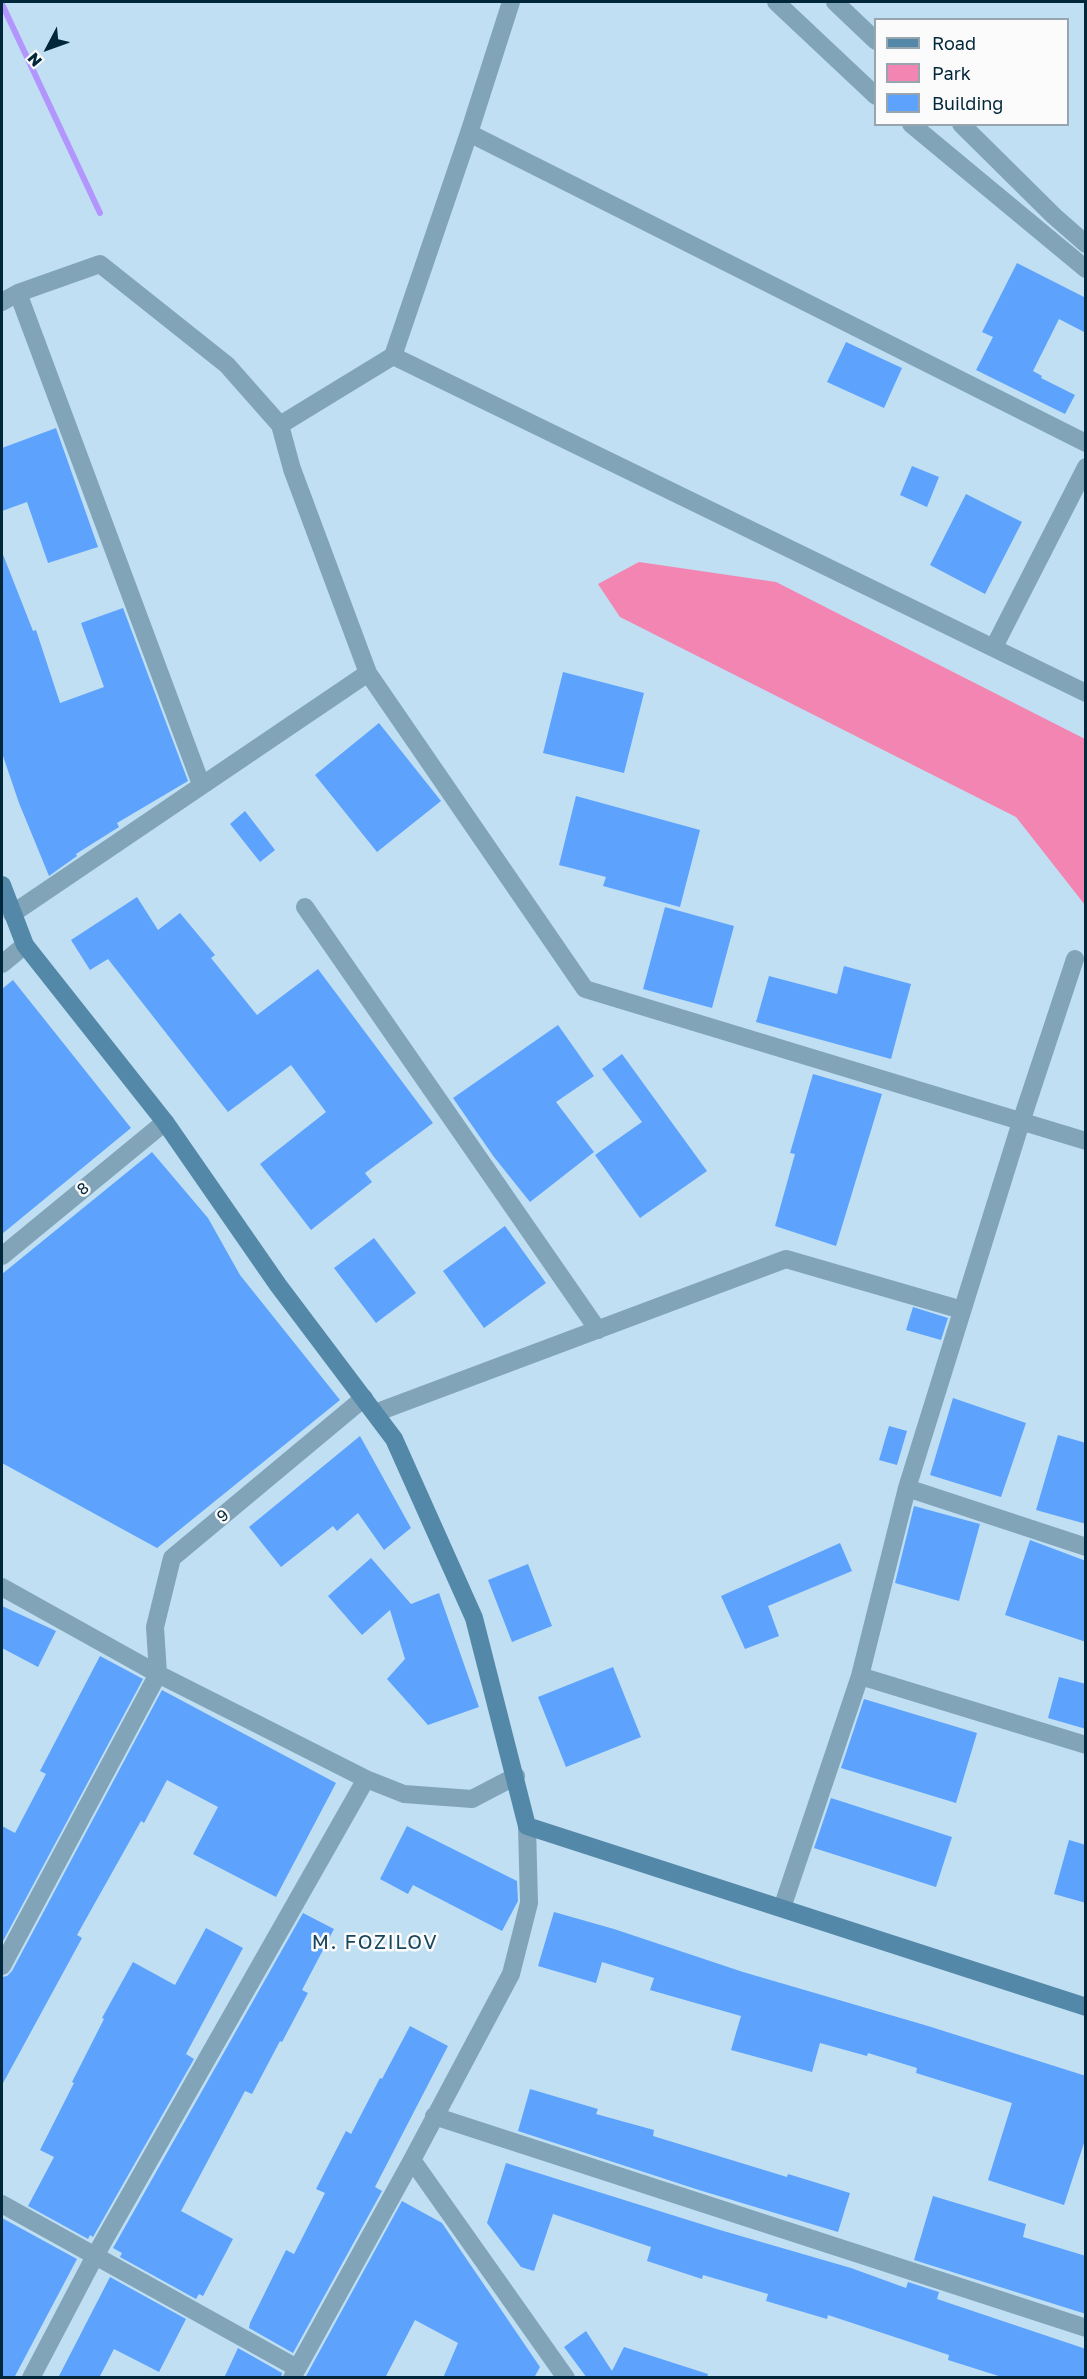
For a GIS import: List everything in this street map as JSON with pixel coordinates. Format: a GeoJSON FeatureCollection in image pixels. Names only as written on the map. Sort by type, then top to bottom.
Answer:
{"type":"FeatureCollection","features":[{"type":"Feature","properties":{"kind":"street"},"geometry":{"type":"LineString","coordinates":[[280,425],[393,356],[511,2]]}},
{"type":"Feature","properties":{"kind":"street"},"geometry":{"type":"LineString","coordinates":[[776,2],[874,94]]}},
{"type":"Feature","properties":{"kind":"street"},"geometry":{"type":"LineString","coordinates":[[835,2],[874,39]]}},
{"type":"Feature","properties":{"kind":"street"},"geometry":{"type":"LineString","coordinates":[[912,126],[1086,269]]}},
{"type":"Feature","properties":{"kind":"street"},"geometry":{"type":"LineString","coordinates":[[963,126],[1054,216],[1086,244]]}},
{"type":"Feature","properties":{"kind":"street"},"geometry":{"type":"LineString","coordinates":[[469,133],[1086,443]]}},
{"type":"Feature","properties":{"kind":"street"},"geometry":{"type":"LineString","coordinates":[[2,302],[18,293],[100,264],[227,365],[280,425],[292,468],[368,673],[585,989],[1086,1141]]}},
{"type":"Feature","properties":{"kind":"street"},"geometry":{"type":"LineString","coordinates":[[18,293],[201,784]]}},
{"type":"Feature","properties":{"kind":"street"},"geometry":{"type":"LineString","coordinates":[[393,356],[1086,693]]}},
{"type":"Feature","properties":{"kind":"street"},"geometry":{"type":"LineString","coordinates":[[994,647],[1086,467]]}},
{"type":"Feature","properties":{"kind":"street"},"geometry":{"type":"LineString","coordinates":[[12,914],[368,673]]}},
{"type":"Feature","properties":{"kind":"street"},"geometry":{"type":"LineString","coordinates":[[2,885],[25,945],[165,1122],[278,1285],[394,1439],[474,1618],[527,1826],[529,1903],[511,1974],[295,2373],[2,2204]]}},
{"type":"Feature","properties":{"kind":"street"},"geometry":{"type":"LineString","coordinates":[[304,907],[598,1330]]}},
{"type":"Feature","properties":{"kind":"street"},"geometry":{"type":"LineString","coordinates":[[2,964],[25,945]]}},
{"type":"Feature","properties":{"kind":"street"},"geometry":{"type":"LineString","coordinates":[[782,1908],[860,1676],[907,1488],[1021,1122],[1075,959]]}},
{"type":"Feature","properties":{"kind":"street","name":"8"},"geometry":{"type":"LineString","coordinates":[[2,1256],[165,1122]]}},
{"type":"Feature","properties":{"kind":"street"},"geometry":{"type":"LineString","coordinates":[[375,1413],[786,1259],[962,1310]]}},
{"type":"Feature","properties":{"kind":"street","name":"9"},"geometry":{"type":"LineString","coordinates":[[158,1674],[155,1627],[172,1558],[364,1398]]}},
{"type":"Feature","properties":{"kind":"street"},"geometry":{"type":"LineString","coordinates":[[907,1488],[1086,1547]]}},
{"type":"Feature","properties":{"kind":"street"},"geometry":{"type":"LineString","coordinates":[[2,1587],[158,1674],[366,1779],[405,1794],[472,1799],[516,1776]]}},
{"type":"Feature","properties":{"kind":"street"},"geometry":{"type":"LineString","coordinates":[[2,1966],[158,1674]]}},
{"type":"Feature","properties":{"kind":"street"},"geometry":{"type":"LineString","coordinates":[[860,1676],[1086,1745]]}},
{"type":"Feature","properties":{"kind":"street"},"geometry":{"type":"LineString","coordinates":[[31,2378],[95,2256],[366,1779]]}},
{"type":"Feature","properties":{"kind":"street"},"geometry":{"type":"LineString","coordinates":[[527,1826],[1086,2007]]}},
{"type":"Feature","properties":{"kind":"street"},"geometry":{"type":"LineString","coordinates":[[434,2116],[1086,2328]]}},
{"type":"Feature","properties":{"kind":"street"},"geometry":{"type":"LineString","coordinates":[[412,2160],[558,2373]]}},
{"type":"Feature","properties":{"kind":"green space"},"geometry":{"type":"Polygon","coordinates":[[[639,562],[776,582],[1085,739],[1085,905],[1016,817],[620,617],[598,584],[639,562]]]}},
{"type":"Feature","properties":{"kind":"building"},"geometry":{"type":"Polygon","coordinates":[[[1017,263],[1086,298],[1086,333],[1059,319],[1033,371],[1042,376],[1041,378],[1075,395],[1065,414],[976,370],[993,337],[982,332],[1017,263]]]}},
{"type":"Feature","properties":{"kind":"building"},"geometry":{"type":"Polygon","coordinates":[[[846,342],[902,368],[884,408],[827,382],[846,342]]]}},
{"type":"Feature","properties":{"kind":"building"},"geometry":{"type":"Polygon","coordinates":[[[56,428],[98,547],[48,563],[27,502],[2,511],[2,448],[56,428]]]}},
{"type":"Feature","properties":{"kind":"building"},"geometry":{"type":"Polygon","coordinates":[[[912,466],[939,477],[927,507],[900,495],[912,466]]]}},
{"type":"Feature","properties":{"kind":"building"},"geometry":{"type":"Polygon","coordinates":[[[966,494],[1022,522],[985,594],[930,565],[966,494]]]}},
{"type":"Feature","properties":{"kind":"building"},"geometry":{"type":"Polygon","coordinates":[[[2,552],[33,631],[36,630],[60,703],[104,687],[81,623],[123,608],[188,781],[117,823],[119,827],[76,854],[77,856],[49,876],[19,803],[2,753],[2,552]]]}},
{"type":"Feature","properties":{"kind":"building"},"geometry":{"type":"Polygon","coordinates":[[[563,672],[644,693],[624,773],[543,753],[563,672]]]}},
{"type":"Feature","properties":{"kind":"building"},"geometry":{"type":"Polygon","coordinates":[[[379,723],[441,801],[377,852],[315,775],[379,723]]]}},
{"type":"Feature","properties":{"kind":"building"},"geometry":{"type":"Polygon","coordinates":[[[576,796],[700,830],[680,907],[603,886],[606,877],[559,865],[576,796]]]}},
{"type":"Feature","properties":{"kind":"building"},"geometry":{"type":"Polygon","coordinates":[[[245,811],[275,850],[260,862],[230,824],[245,811]]]}},
{"type":"Feature","properties":{"kind":"building"},"geometry":{"type":"Polygon","coordinates":[[[137,897],[158,930],[180,913],[215,955],[211,958],[257,1015],[318,969],[433,1123],[365,1173],[372,1182],[311,1230],[260,1164],[326,1112],[291,1065],[228,1112],[108,959],[90,970],[71,940],[137,897]]]}},
{"type":"Feature","properties":{"kind":"building"},"geometry":{"type":"Polygon","coordinates":[[[665,907],[734,926],[712,1008],[643,989],[665,907]]]}},
{"type":"Feature","properties":{"kind":"building"},"geometry":{"type":"Polygon","coordinates":[[[844,966],[911,984],[891,1059],[756,1022],[769,976],[837,994],[844,966]]]}},
{"type":"Feature","properties":{"kind":"building"},"geometry":{"type":"Polygon","coordinates":[[[13,980],[131,1128],[2,1234],[2,989],[13,980]]]}},
{"type":"Feature","properties":{"kind":"building"},"geometry":{"type":"Polygon","coordinates":[[[558,1025],[594,1076],[556,1102],[594,1152],[530,1202],[494,1157],[453,1098],[558,1025]]]}},
{"type":"Feature","properties":{"kind":"building"},"geometry":{"type":"Polygon","coordinates":[[[622,1054],[707,1171],[640,1218],[595,1155],[642,1122],[602,1069],[622,1054]]]}},
{"type":"Feature","properties":{"kind":"building"},"geometry":{"type":"Polygon","coordinates":[[[813,1074],[882,1094],[836,1246],[775,1226],[795,1154],[790,1153],[813,1074]]]}},
{"type":"Feature","properties":{"kind":"building"},"geometry":{"type":"Polygon","coordinates":[[[152,1152],[208,1218],[240,1275],[340,1400],[157,1548],[2,1463],[2,1274],[152,1152]]]}},
{"type":"Feature","properties":{"kind":"building"},"geometry":{"type":"Polygon","coordinates":[[[505,1226],[546,1283],[484,1328],[443,1271],[505,1226]]]}},
{"type":"Feature","properties":{"kind":"building"},"geometry":{"type":"Polygon","coordinates":[[[374,1238],[416,1293],[376,1323],[334,1268],[374,1238]]]}},
{"type":"Feature","properties":{"kind":"building"},"geometry":{"type":"Polygon","coordinates":[[[913,1307],[948,1318],[941,1340],[906,1330],[913,1307]]]}},
{"type":"Feature","properties":{"kind":"building"},"geometry":{"type":"Polygon","coordinates":[[[953,1398],[1026,1423],[1001,1497],[930,1475],[953,1398]]]}},
{"type":"Feature","properties":{"kind":"building"},"geometry":{"type":"Polygon","coordinates":[[[889,1426],[907,1431],[897,1465],[879,1460],[889,1426]]]}},
{"type":"Feature","properties":{"kind":"building"},"geometry":{"type":"Polygon","coordinates":[[[1058,1435],[1086,1443],[1086,1524],[1036,1510],[1058,1435]]]}},
{"type":"Feature","properties":{"kind":"building"},"geometry":{"type":"Polygon","coordinates":[[[360,1436],[411,1528],[384,1550],[358,1513],[337,1531],[333,1526],[281,1567],[249,1527],[360,1436]]]}},
{"type":"Feature","properties":{"kind":"building"},"geometry":{"type":"Polygon","coordinates":[[[914,1506],[980,1524],[959,1601],[895,1583],[914,1506]]]}},
{"type":"Feature","properties":{"kind":"building"},"geometry":{"type":"Polygon","coordinates":[[[1030,1540],[1086,1561],[1086,1642],[1005,1615],[1030,1540]]]}},
{"type":"Feature","properties":{"kind":"building"},"geometry":{"type":"Polygon","coordinates":[[[840,1543],[852,1571],[768,1606],[779,1636],[745,1649],[721,1596],[840,1543]]]}},
{"type":"Feature","properties":{"kind":"building"},"geometry":{"type":"Polygon","coordinates":[[[371,1558],[411,1604],[439,1593],[479,1707],[428,1725],[387,1679],[405,1659],[390,1610],[362,1635],[328,1596],[371,1558]]]}},
{"type":"Feature","properties":{"kind":"building"},"geometry":{"type":"Polygon","coordinates":[[[528,1564],[552,1626],[512,1642],[488,1580],[528,1564]]]}},
{"type":"Feature","properties":{"kind":"building"},"geometry":{"type":"Polygon","coordinates":[[[2,1606],[56,1631],[38,1667],[2,1648],[2,1606]]]}},
{"type":"Feature","properties":{"kind":"building"},"geometry":{"type":"Polygon","coordinates":[[[100,1656],[143,1679],[2,1943],[2,1826],[15,1833],[46,1774],[40,1771],[100,1656]]]}},
{"type":"Feature","properties":{"kind":"building"},"geometry":{"type":"Polygon","coordinates":[[[613,1667],[641,1737],[566,1767],[538,1697],[613,1667]]]}},
{"type":"Feature","properties":{"kind":"building"},"geometry":{"type":"Polygon","coordinates":[[[1059,1677],[1086,1684],[1086,1729],[1048,1718],[1059,1677]]]}},
{"type":"Feature","properties":{"kind":"building"},"geometry":{"type":"Polygon","coordinates":[[[162,1690],[336,1783],[276,1897],[193,1854],[218,1807],[167,1780],[144,1823],[141,1821],[77,1935],[82,1938],[2,2085],[2,1977],[12,1971],[162,1690]]]}},
{"type":"Feature","properties":{"kind":"building"},"geometry":{"type":"Polygon","coordinates":[[[864,1699],[977,1733],[956,1803],[841,1768],[864,1699]]]}},
{"type":"Feature","properties":{"kind":"building"},"geometry":{"type":"Polygon","coordinates":[[[831,1798],[952,1837],[936,1887],[814,1848],[831,1798]]]}},
{"type":"Feature","properties":{"kind":"building"},"geometry":{"type":"Polygon","coordinates":[[[407,1826],[517,1881],[518,1901],[502,1931],[413,1885],[408,1894],[380,1879],[407,1826]]]}},
{"type":"Feature","properties":{"kind":"building"},"geometry":{"type":"Polygon","coordinates":[[[1069,1840],[1086,1845],[1086,1903],[1054,1894],[1069,1840]]]}},
{"type":"Feature","properties":{"kind":"building"},"geometry":{"type":"Polygon","coordinates":[[[554,1912],[1086,2076],[1086,2137],[1064,2205],[988,2180],[1012,2103],[916,2073],[917,2068],[868,2053],[867,2056],[820,2043],[812,2072],[731,2050],[741,2016],[650,1990],[654,1978],[602,1962],[596,1983],[538,1966],[554,1912]]]}},
{"type":"Feature","properties":{"kind":"building"},"geometry":{"type":"Polygon","coordinates":[[[303,1913],[334,1929],[302,1990],[308,1993],[252,2094],[245,2091],[181,2211],[233,2239],[203,2296],[199,2294],[196,2299],[120,2257],[122,2253],[113,2248],[303,1913]]]}},
{"type":"Feature","properties":{"kind":"building"},"geometry":{"type":"Polygon","coordinates":[[[206,1928],[243,1948],[186,2054],[194,2059],[93,2237],[90,2235],[88,2239],[28,2206],[54,2157],[40,2150],[74,2083],[72,2082],[104,2019],[102,2018],[133,1962],[175,1985],[206,1928]]]}},
{"type":"Feature","properties":{"kind":"building"},"geometry":{"type":"Polygon","coordinates":[[[410,2026],[448,2046],[375,2187],[382,2191],[293,2353],[249,2328],[250,2323],[286,2250],[294,2254],[325,2193],[316,2189],[346,2131],[351,2134],[410,2026]]]}},
{"type":"Feature","properties":{"kind":"building"},"geometry":{"type":"Polygon","coordinates":[[[530,2089],[598,2109],[596,2114],[654,2130],[653,2136],[787,2177],[788,2174],[850,2193],[838,2232],[518,2131],[530,2089]]]}},
{"type":"Feature","properties":{"kind":"building"},"geometry":{"type":"Polygon","coordinates":[[[506,2163],[851,2268],[906,2288],[908,2282],[939,2292],[937,2299],[1086,2349],[1086,2378],[1005,2378],[948,2360],[949,2355],[828,2315],[827,2319],[766,2301],[768,2294],[703,2275],[702,2279],[647,2261],[651,2247],[553,2214],[534,2271],[521,2267],[487,2223],[506,2163]]]}},
{"type":"Feature","properties":{"kind":"building"},"geometry":{"type":"Polygon","coordinates":[[[933,2196],[1026,2224],[1023,2237],[1086,2256],[1086,2314],[914,2260],[933,2196]]]}},
{"type":"Feature","properties":{"kind":"building"},"geometry":{"type":"Polygon","coordinates":[[[402,2201],[442,2223],[540,2367],[534,2378],[443,2378],[458,2343],[415,2320],[385,2378],[305,2378],[402,2201]]]}},
{"type":"Feature","properties":{"kind":"building"},"geometry":{"type":"Polygon","coordinates":[[[2,2218],[77,2259],[14,2378],[2,2378],[2,2218]]]}},
{"type":"Feature","properties":{"kind":"building"},"geometry":{"type":"Polygon","coordinates":[[[110,2277],[186,2319],[159,2372],[114,2349],[99,2378],[58,2378],[110,2277]]]}},
{"type":"Feature","properties":{"kind":"building"},"geometry":{"type":"Polygon","coordinates":[[[586,2331],[612,2371],[624,2347],[708,2374],[707,2378],[587,2378],[564,2347],[586,2331]]]}},
{"type":"Feature","properties":{"kind":"building"},"geometry":{"type":"Polygon","coordinates":[[[238,2348],[282,2373],[281,2378],[224,2378],[238,2348]]]}},
{"type":"Feature","properties":{"kind":"waterway"},"geometry":{"type":"LineString","coordinates":[[2,4],[100,213]]}},
{"type":"Feature","properties":{"kind":"district","name":"M. FOZILOV"},"geometry":{"type":"Point","coordinates":[375,1943]}}]}
